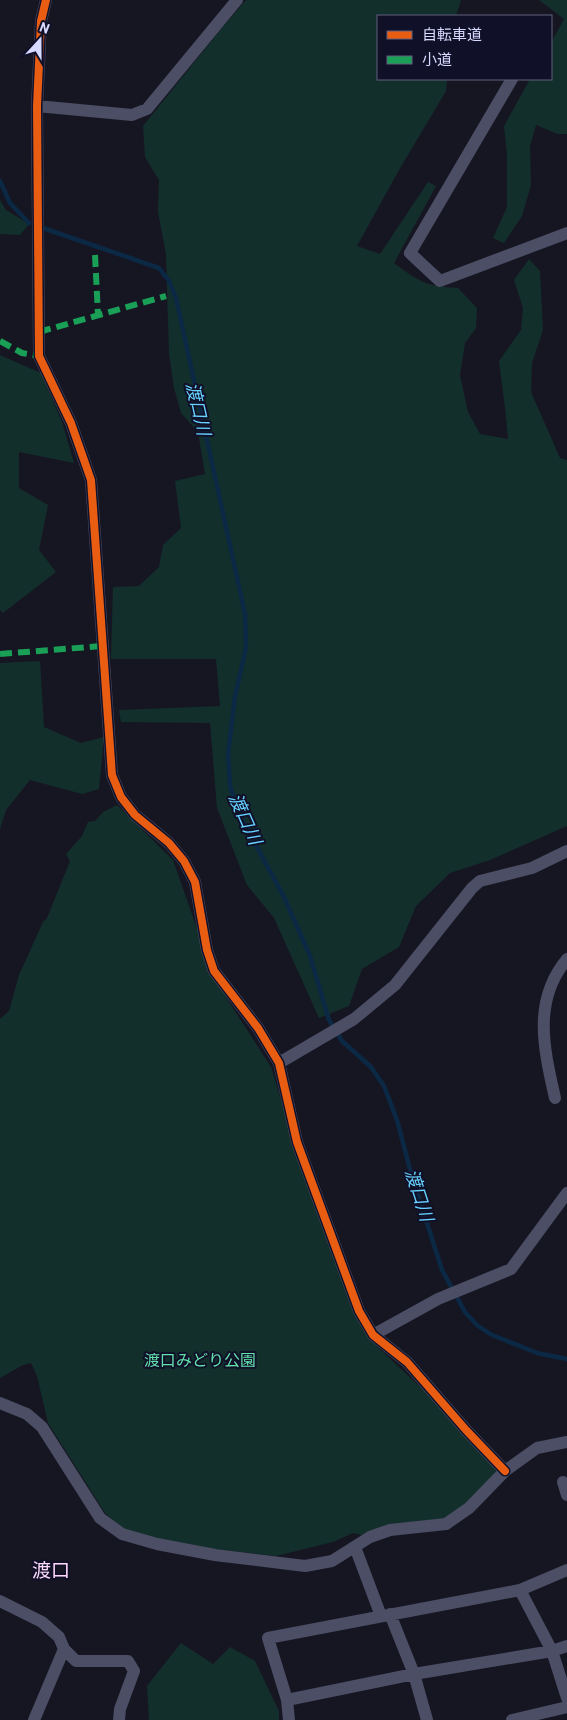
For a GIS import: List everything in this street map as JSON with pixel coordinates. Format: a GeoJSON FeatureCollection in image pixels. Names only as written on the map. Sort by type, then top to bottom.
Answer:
{"type":"FeatureCollection","features":[{"type":"Feature","properties":{"kind":"street"},"geometry":{"type":"LineString","coordinates":[[46,0],[41,21],[37,106],[39,356],[71,423],[92,480],[112,775],[121,797],[135,815],[169,843],[184,861],[195,882],[214,971],[258,1028],[279,1063],[297,1142],[359,1311],[373,1335],[407,1362],[504,1471]]}},
{"type":"Feature","properties":{"kind":"street"},"geometry":{"type":"LineString","coordinates":[[37,106],[132,115],[147,109],[237,0]]}},
{"type":"Feature","properties":{"kind":"street"},"geometry":{"type":"LineString","coordinates":[[511,80],[410,253],[440,281],[567,233]]}},
{"type":"Feature","properties":{"kind":"street"},"geometry":{"type":"LineString","coordinates":[[279,1063],[354,1019],[395,985],[472,888],[480,881],[532,868],[567,851]]}},
{"type":"Feature","properties":{"kind":"street"},"geometry":{"type":"LineString","coordinates":[[555,1098],[544,1049],[543,1024],[546,1001],[558,970],[567,958]]}},
{"type":"Feature","properties":{"kind":"street"},"geometry":{"type":"LineString","coordinates":[[373,1335],[438,1299],[511,1269],[567,1193]]}},
{"type":"Feature","properties":{"kind":"street"},"geometry":{"type":"LineString","coordinates":[[0,1403],[27,1414],[42,1427],[100,1518],[122,1534],[157,1544],[215,1555],[305,1566],[332,1562],[370,1537],[390,1530],[446,1524],[469,1508],[504,1471],[537,1448],[567,1442]]}},
{"type":"Feature","properties":{"kind":"street"},"geometry":{"type":"LineString","coordinates":[[563,1482],[567,1495]]}},
{"type":"Feature","properties":{"kind":"street"},"geometry":{"type":"LineString","coordinates":[[355,1547],[414,1674],[427,1720]]}},
{"type":"Feature","properties":{"kind":"street"},"geometry":{"type":"LineString","coordinates":[[289,1720],[287,1700],[268,1638],[520,1590],[567,1570]]}},
{"type":"Feature","properties":{"kind":"street"},"geometry":{"type":"LineString","coordinates":[[520,1590],[552,1651],[567,1698]]}},
{"type":"Feature","properties":{"kind":"street"},"geometry":{"type":"LineString","coordinates":[[0,1601],[42,1622],[59,1637],[64,1649],[76,1661],[128,1661],[134,1671],[120,1709],[119,1720]]}},
{"type":"Feature","properties":{"kind":"street"},"geometry":{"type":"LineString","coordinates":[[287,1700],[414,1674],[552,1651],[567,1646]]}},
{"type":"Feature","properties":{"kind":"street"},"geometry":{"type":"LineString","coordinates":[[34,1720],[64,1649]]}},
{"type":"Feature","properties":{"kind":"street"},"geometry":{"type":"LineString","coordinates":[[512,1720],[567,1707]]}},
{"type":"Feature","properties":{"kind":"green space"},"geometry":{"type":"Polygon","coordinates":[[[246,0],[461,0],[456,15],[377,15],[377,80],[447,80],[446,91],[357,246],[380,254],[428,182],[436,186],[394,263],[423,282],[458,288],[477,308],[476,328],[465,343],[460,375],[468,412],[480,434],[508,439],[499,361],[521,330],[523,308],[514,280],[529,259],[540,271],[543,330],[532,363],[531,392],[560,458],[567,460],[567,826],[490,860],[450,873],[416,906],[399,947],[362,969],[349,1006],[319,1018],[274,918],[247,885],[217,808],[210,723],[121,722],[119,710],[220,706],[216,659],[111,659],[113,587],[139,586],[159,567],[163,545],[181,528],[175,481],[205,474],[198,432],[181,413],[174,388],[169,354],[166,254],[158,212],[159,180],[145,157],[143,126],[246,0]]]}},
{"type":"Feature","properties":{"kind":"green space"},"geometry":{"type":"Polygon","coordinates":[[[539,0],[567,0],[567,134],[558,134],[536,125],[530,146],[531,185],[522,216],[504,243],[493,238],[507,207],[507,155],[504,126],[529,80],[552,80],[552,41],[564,19],[539,0]]]}},
{"type":"Feature","properties":{"kind":"green space"},"geometry":{"type":"Polygon","coordinates":[[[0,200],[6,210],[29,224],[20,235],[0,234],[0,200]]]}},
{"type":"Feature","properties":{"kind":"green space"},"geometry":{"type":"Polygon","coordinates":[[[0,355],[41,373],[62,422],[74,463],[19,452],[19,488],[48,505],[39,550],[56,572],[3,613],[0,610],[0,355]]]}},
{"type":"Feature","properties":{"kind":"green space"},"geometry":{"type":"Polygon","coordinates":[[[40,661],[44,727],[81,743],[104,737],[99,789],[82,794],[30,780],[6,810],[0,829],[0,663],[40,661]]]}},
{"type":"Feature","properties":{"kind":"green space","name":"渡口みどり公園"},"geometry":{"type":"Polygon","coordinates":[[[117,805],[173,860],[212,972],[271,1067],[298,1155],[368,1338],[466,1430],[505,1471],[449,1522],[370,1537],[353,1533],[333,1542],[276,1556],[215,1549],[156,1539],[124,1530],[105,1513],[48,1423],[37,1376],[31,1363],[23,1365],[0,1378],[0,1019],[9,1011],[19,975],[43,922],[47,918],[70,861],[66,854],[82,836],[88,822],[95,821],[103,812],[117,805]]]}},
{"type":"Feature","properties":{"kind":"green space"},"geometry":{"type":"Polygon","coordinates":[[[181,1643],[213,1664],[230,1647],[255,1661],[279,1711],[279,1720],[149,1720],[147,1686],[181,1643]]]}},
{"type":"Feature","properties":{"kind":"waterway","name":"渡口川"},"geometry":{"type":"LineString","coordinates":[[0,181],[10,203],[29,223]]}},
{"type":"Feature","properties":{"kind":"waterway","name":"渡口川"},"geometry":{"type":"LineString","coordinates":[[43,228],[159,268],[169,281],[176,298],[245,614],[246,648],[235,696],[228,754],[230,786],[240,816],[284,897],[310,956],[329,1020],[342,1041],[371,1067],[384,1086],[397,1120],[411,1173],[442,1270],[465,1312],[477,1325],[490,1334],[537,1353],[567,1359]]}},
{"type":"Feature","properties":{"kind":"marked path"},"geometry":{"type":"LineString","coordinates":[[95,255],[98,315]]}},
{"type":"Feature","properties":{"kind":"marked path"},"geometry":{"type":"LineString","coordinates":[[39,332],[166,296]]}},
{"type":"Feature","properties":{"kind":"marked path"},"geometry":{"type":"LineString","coordinates":[[0,341],[22,353],[39,356]]}},
{"type":"Feature","properties":{"kind":"marked path"},"geometry":{"type":"LineString","coordinates":[[0,654],[102,646]]}},
{"type":"Feature","properties":{"kind":"cycle path"},"geometry":{"type":"LineString","coordinates":[[46,0],[41,21],[37,106],[39,356],[71,423],[91,480],[112,775],[121,797],[135,815],[169,843],[184,861],[195,882],[207,950],[214,971],[258,1028],[279,1063],[297,1142],[359,1311],[373,1335],[407,1362],[466,1430],[505,1471]]}},
{"type":"Feature","properties":{"kind":"district","name":"渡口"},"geometry":{"type":"Point","coordinates":[51,1570]}}]}
